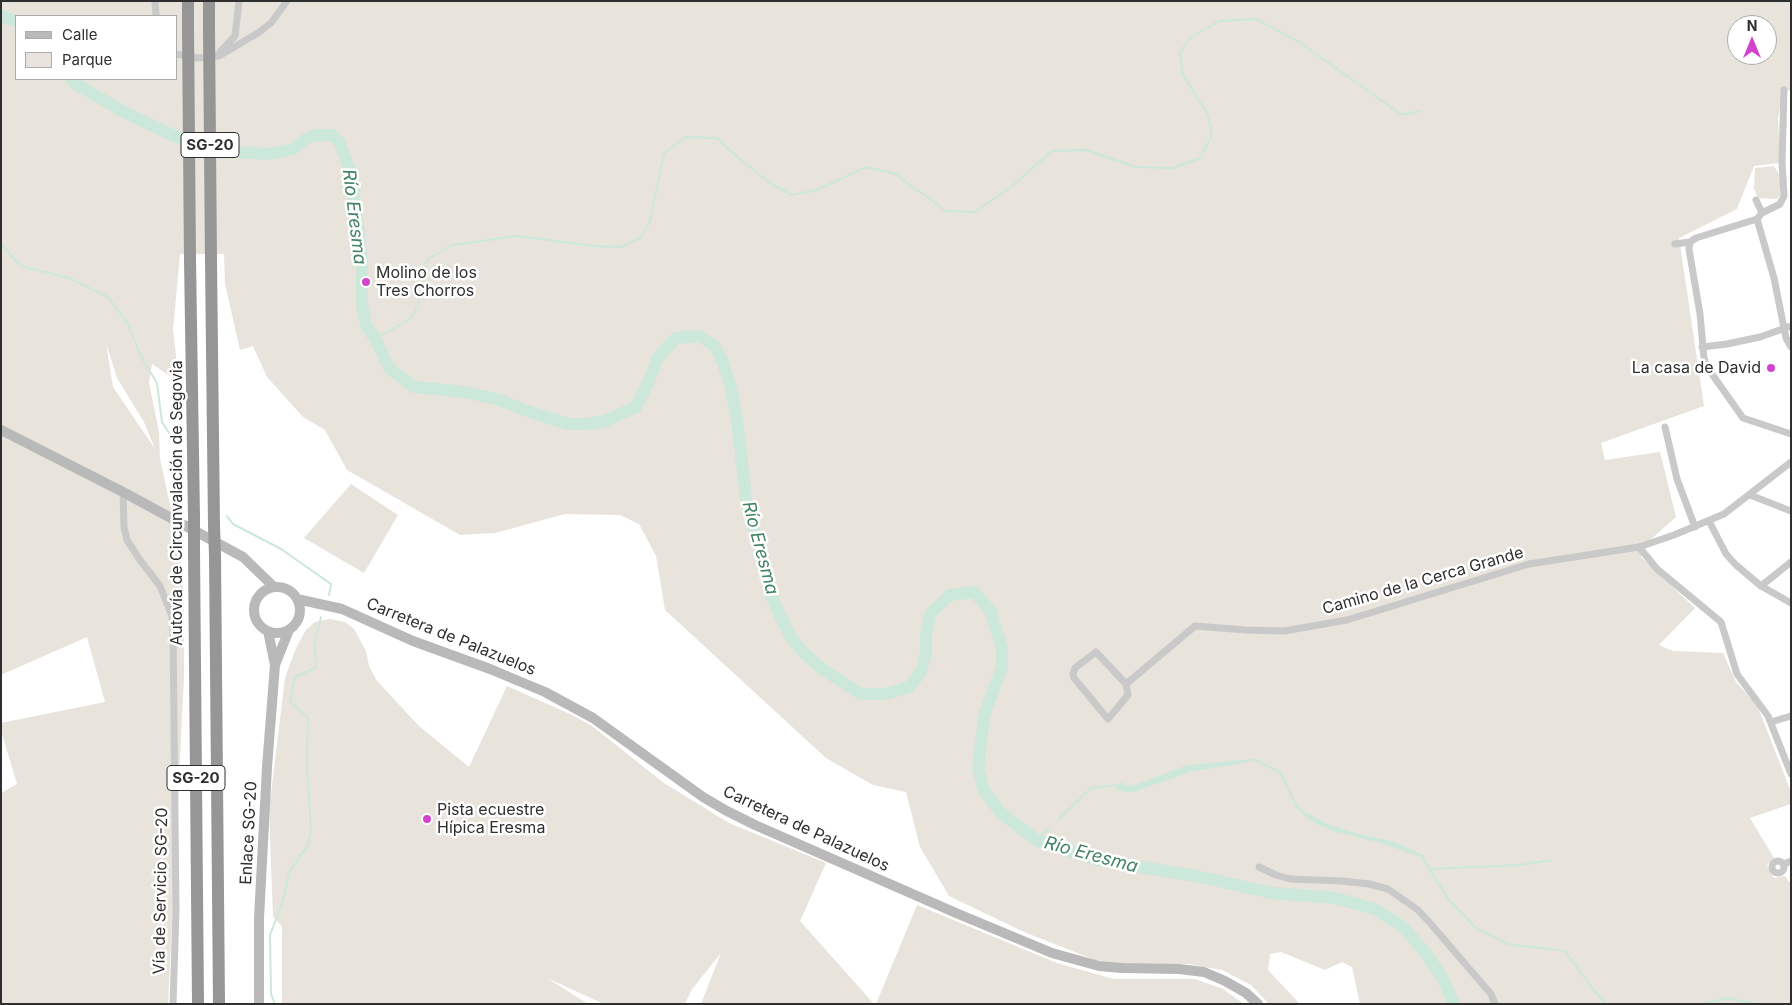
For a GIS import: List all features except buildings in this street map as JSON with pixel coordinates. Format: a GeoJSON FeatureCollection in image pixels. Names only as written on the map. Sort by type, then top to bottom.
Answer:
{"type":"FeatureCollection","features":[{"type":"Feature","properties":{"kind":"highway","name":"Autovía de Circunvalación de Segovia"},"geometry":{"type":"LineString","coordinates":[[188,1],[198,1004]]}},
{"type":"Feature","properties":{"kind":"highway","name":"SG-20"},"geometry":{"type":"LineString","coordinates":[[209,1],[219,1004]]}},
{"type":"Feature","properties":{"kind":"street"},"geometry":{"type":"LineString","coordinates":[[154,1],[156,15]]}},
{"type":"Feature","properties":{"kind":"street"},"geometry":{"type":"LineString","coordinates":[[215,56],[225,48],[234,36],[239,1]]}},
{"type":"Feature","properties":{"kind":"street"},"geometry":{"type":"LineString","coordinates":[[178,54],[196,58],[219,56],[271,23],[287,1]]}},
{"type":"Feature","properties":{"kind":"street"},"geometry":{"type":"LineString","coordinates":[[1675,244],[1690,242],[1696,238],[1756,219],[1762,213],[1780,204],[1787,197],[1782,162],[1784,90]]}},
{"type":"Feature","properties":{"kind":"street"},"geometry":{"type":"LineString","coordinates":[[1756,200],[1762,213]]}},
{"type":"Feature","properties":{"kind":"street"},"geometry":{"type":"LineString","coordinates":[[1756,219],[1788,328],[1791,347]]}},
{"type":"Feature","properties":{"kind":"street"},"geometry":{"type":"LineString","coordinates":[[1690,242],[1689,249],[1700,314],[1702,347],[1706,367],[1742,418],[1791,434]]}},
{"type":"Feature","properties":{"kind":"street"},"geometry":{"type":"LineString","coordinates":[[1702,347],[1727,344],[1788,328]]}},
{"type":"Feature","properties":{"kind":"street"},"geometry":{"type":"LineString","coordinates":[[1665,427],[1677,479],[1696,527]]}},
{"type":"Feature","properties":{"kind":"street"},"geometry":{"type":"LineString","coordinates":[[1,430],[123,492],[243,557],[274,587]]}},
{"type":"Feature","properties":{"kind":"street","name":"Camino de la Cerca Grande"},"geometry":{"type":"LineString","coordinates":[[1126,684],[1195,626],[1284,631],[1347,620],[1528,564],[1639,547],[1696,527],[1732,509],[1791,462]]}},
{"type":"Feature","properties":{"kind":"street","name":"Vía de Servicio SG-20"},"geometry":{"type":"LineString","coordinates":[[123,492],[124,527],[127,540],[160,586],[172,616],[173,626],[176,911],[173,1004]]}},
{"type":"Feature","properties":{"kind":"street"},"geometry":{"type":"LineString","coordinates":[[1750,495],[1791,511]]}},
{"type":"Feature","properties":{"kind":"street"},"geometry":{"type":"LineString","coordinates":[[1709,521],[1726,554],[1736,565],[1761,586],[1791,603]]}},
{"type":"Feature","properties":{"kind":"street"},"geometry":{"type":"LineString","coordinates":[[1639,547],[1657,569],[1721,622],[1737,674],[1765,709],[1791,774]]}},
{"type":"Feature","properties":{"kind":"street"},"geometry":{"type":"LineString","coordinates":[[1761,586],[1791,562]]}},
{"type":"Feature","properties":{"kind":"street"},"geometry":{"type":"LineString","coordinates":[[255,569],[259,596]]}},
{"type":"Feature","properties":{"kind":"street"},"geometry":{"type":"LineString","coordinates":[[274,587],[287,589],[297,599],[300,608],[295,625],[289,630],[277,633],[268,631],[259,624],[254,616],[254,607],[259,596],[265,590],[274,587]]}},
{"type":"Feature","properties":{"kind":"street","name":"Carretera de Palazuelos"},"geometry":{"type":"LineString","coordinates":[[297,599],[342,609],[413,641],[546,692],[594,718],[703,797],[725,810],[956,913],[1052,953],[1098,966],[1179,969],[1204,972],[1246,993],[1258,1004]]}},
{"type":"Feature","properties":{"kind":"street"},"geometry":{"type":"LineString","coordinates":[[299,616],[322,605]]}},
{"type":"Feature","properties":{"kind":"street","name":"Enlace SG-20"},"geometry":{"type":"LineString","coordinates":[[275,665],[289,630]]}},
{"type":"Feature","properties":{"kind":"street","name":"Enlace SG-20"},"geometry":{"type":"LineString","coordinates":[[259,1004],[259,918],[267,767],[275,665],[268,631]]}},
{"type":"Feature","properties":{"kind":"street"},"geometry":{"type":"LineString","coordinates":[[1096,652],[1126,684],[1128,695],[1108,719],[1074,678],[1073,674],[1075,668],[1096,652]]}},
{"type":"Feature","properties":{"kind":"street"},"geometry":{"type":"LineString","coordinates":[[1771,722],[1791,716]]}},
{"type":"Feature","properties":{"kind":"street"},"geometry":{"type":"LineString","coordinates":[[1259,867],[1290,879],[1368,884],[1395,894],[1418,910],[1430,923],[1491,994],[1495,1004]]}},
{"type":"Feature","properties":{"kind":"green space"},"geometry":{"type":"Polygon","coordinates":[[[1,1],[1791,1],[1791,90],[1784,91],[1778,117],[1780,163],[1754,166],[1737,209],[1679,238],[1704,406],[1601,443],[1605,460],[1660,452],[1676,517],[1649,541],[1641,557],[1695,608],[1659,645],[1673,651],[1723,653],[1736,682],[1757,705],[1791,792],[1791,804],[1750,818],[1774,858],[1767,865],[1774,878],[1785,876],[1791,884],[1791,1004],[1360,1004],[1352,967],[1342,962],[1325,970],[1281,952],[1270,954],[1268,970],[1300,1004],[1269,1004],[1251,985],[1222,970],[1188,964],[1124,964],[1095,960],[1024,932],[949,896],[920,847],[906,792],[873,785],[826,758],[665,610],[656,556],[639,524],[620,515],[565,514],[495,533],[460,535],[347,470],[325,430],[303,417],[267,377],[253,346],[240,350],[225,284],[224,254],[180,254],[173,330],[179,382],[152,364],[149,383],[159,432],[160,459],[179,545],[184,601],[184,677],[168,1004],[1,1004],[1,793],[17,784],[1,731],[1,723],[105,702],[87,637],[1,675],[1,1]],[[106,343],[113,387],[155,449],[144,422],[117,378],[106,343]]]}},
{"type":"Feature","properties":{"kind":"green space"},"geometry":{"type":"Polygon","coordinates":[[[1774,166],[1780,176],[1780,195],[1777,199],[1758,198],[1754,189],[1755,168],[1774,166]]]}},
{"type":"Feature","properties":{"kind":"green space"},"geometry":{"type":"Polygon","coordinates":[[[351,484],[398,515],[364,573],[304,538],[351,484]]]}},
{"type":"Feature","properties":{"kind":"green space"},"geometry":{"type":"Polygon","coordinates":[[[330,619],[345,622],[354,629],[366,651],[369,666],[377,681],[419,726],[469,767],[507,686],[592,726],[664,783],[729,823],[826,863],[800,921],[874,1004],[701,1004],[721,953],[692,989],[685,1004],[604,1004],[547,978],[588,1004],[282,1004],[282,926],[273,917],[269,810],[285,678],[296,648],[306,630],[315,622],[330,619]]]}},
{"type":"Feature","properties":{"kind":"green space"},"geometry":{"type":"Polygon","coordinates":[[[917,905],[1057,963],[1114,979],[1195,979],[1223,989],[1244,1004],[876,1004],[917,905]]]}},
{"type":"Feature","properties":{"kind":"shaded area"},"geometry":{"type":"Polygon","coordinates":[[[1254,759],[1249,762],[1189,772],[1134,792],[1119,791],[1115,788],[1122,782],[1127,786],[1138,784],[1187,765],[1254,759]]]}},
{"type":"Feature","properties":{"kind":"shaded area"},"geometry":{"type":"Polygon","coordinates":[[[1307,813],[1327,824],[1395,842],[1427,857],[1414,855],[1381,843],[1337,832],[1317,824],[1304,816],[1307,813]]]}},
{"type":"Feature","properties":{"kind":"waterway","name":"Río Eresma"},"geometry":{"type":"LineString","coordinates":[[1,16],[15,21]]}},
{"type":"Feature","properties":{"kind":"waterway"},"geometry":{"type":"LineString","coordinates":[[375,339],[410,319],[418,307],[427,260],[452,245],[517,236],[593,246],[621,247],[641,237],[650,221],[664,153],[686,137],[717,138],[771,184],[792,195],[817,190],[866,167],[894,173],[946,211],[975,212],[1011,187],[1052,151],[1086,150],[1135,167],[1173,168],[1200,158],[1212,135],[1208,115],[1183,75],[1180,52],[1191,37],[1219,21],[1256,19],[1299,42],[1402,115],[1420,111]]}},
{"type":"Feature","properties":{"kind":"waterway","name":"Río Eresma"},"geometry":{"type":"LineString","coordinates":[[72,80],[122,111],[174,136],[233,152],[269,154],[293,149],[315,135],[331,135],[339,141],[351,173],[362,268],[362,306],[366,325],[378,344],[389,368],[414,387],[465,392],[500,400],[568,424],[588,424],[605,421],[636,407],[658,357],[676,338],[699,336],[715,346],[731,388],[737,419],[746,499],[771,596],[790,636],[803,652],[822,669],[861,694],[886,694],[909,687],[921,672],[926,653],[926,633],[931,613],[950,595],[974,592],[990,610],[1002,647],[1002,667],[984,716],[978,769],[984,791],[1000,812],[1036,840],[1097,860],[1196,876],[1272,893],[1334,898],[1375,909],[1403,927],[1424,951],[1442,977],[1454,1004]]}},
{"type":"Feature","properties":{"kind":"waterway"},"geometry":{"type":"LineString","coordinates":[[1,244],[21,266],[69,278],[108,297],[128,324],[141,357],[157,383],[162,422],[174,441]]}},
{"type":"Feature","properties":{"kind":"waterway"},"geometry":{"type":"LineString","coordinates":[[227,516],[233,524],[281,549],[331,584],[329,595]]}},
{"type":"Feature","properties":{"kind":"waterway"},"geometry":{"type":"LineString","coordinates":[[275,1004],[271,994],[270,935],[283,901],[289,873],[307,846],[311,832],[307,767],[308,718],[290,701],[295,677],[315,668],[317,664],[314,646],[321,617]]}},
{"type":"Feature","properties":{"kind":"waterway"},"geometry":{"type":"LineString","coordinates":[[1254,759],[1281,773],[1296,806],[1306,815]]}},
{"type":"Feature","properties":{"kind":"waterway"},"geometry":{"type":"LineString","coordinates":[[1057,821],[1091,788],[1119,785]]}},
{"type":"Feature","properties":{"kind":"waterway"},"geometry":{"type":"LineString","coordinates":[[1036,840],[1049,829]]}},
{"type":"Feature","properties":{"kind":"waterway"},"geometry":{"type":"LineString","coordinates":[[1421,856],[1449,900],[1477,929],[1508,944],[1565,951],[1606,1004]]}},
{"type":"Feature","properties":{"kind":"waterway"},"geometry":{"type":"LineString","coordinates":[[1430,869],[1520,865],[1551,860]]}},
{"type":"Feature","properties":{"kind":"waterway"},"geometry":{"type":"LineString","coordinates":[[1702,1004],[1727,998],[1757,1004]]}},
{"type":"Feature","properties":{"kind":"place","name":"Molino de los Tres Chorros"},"geometry":{"type":"Point","coordinates":[366,282]}},
{"type":"Feature","properties":{"kind":"place","name":"La casa de David"},"geometry":{"type":"Point","coordinates":[1771,368]}},
{"type":"Feature","properties":{"kind":"place","name":"Pista ecuestre Hípica Eresma"},"geometry":{"type":"Point","coordinates":[427,819]}}]}
